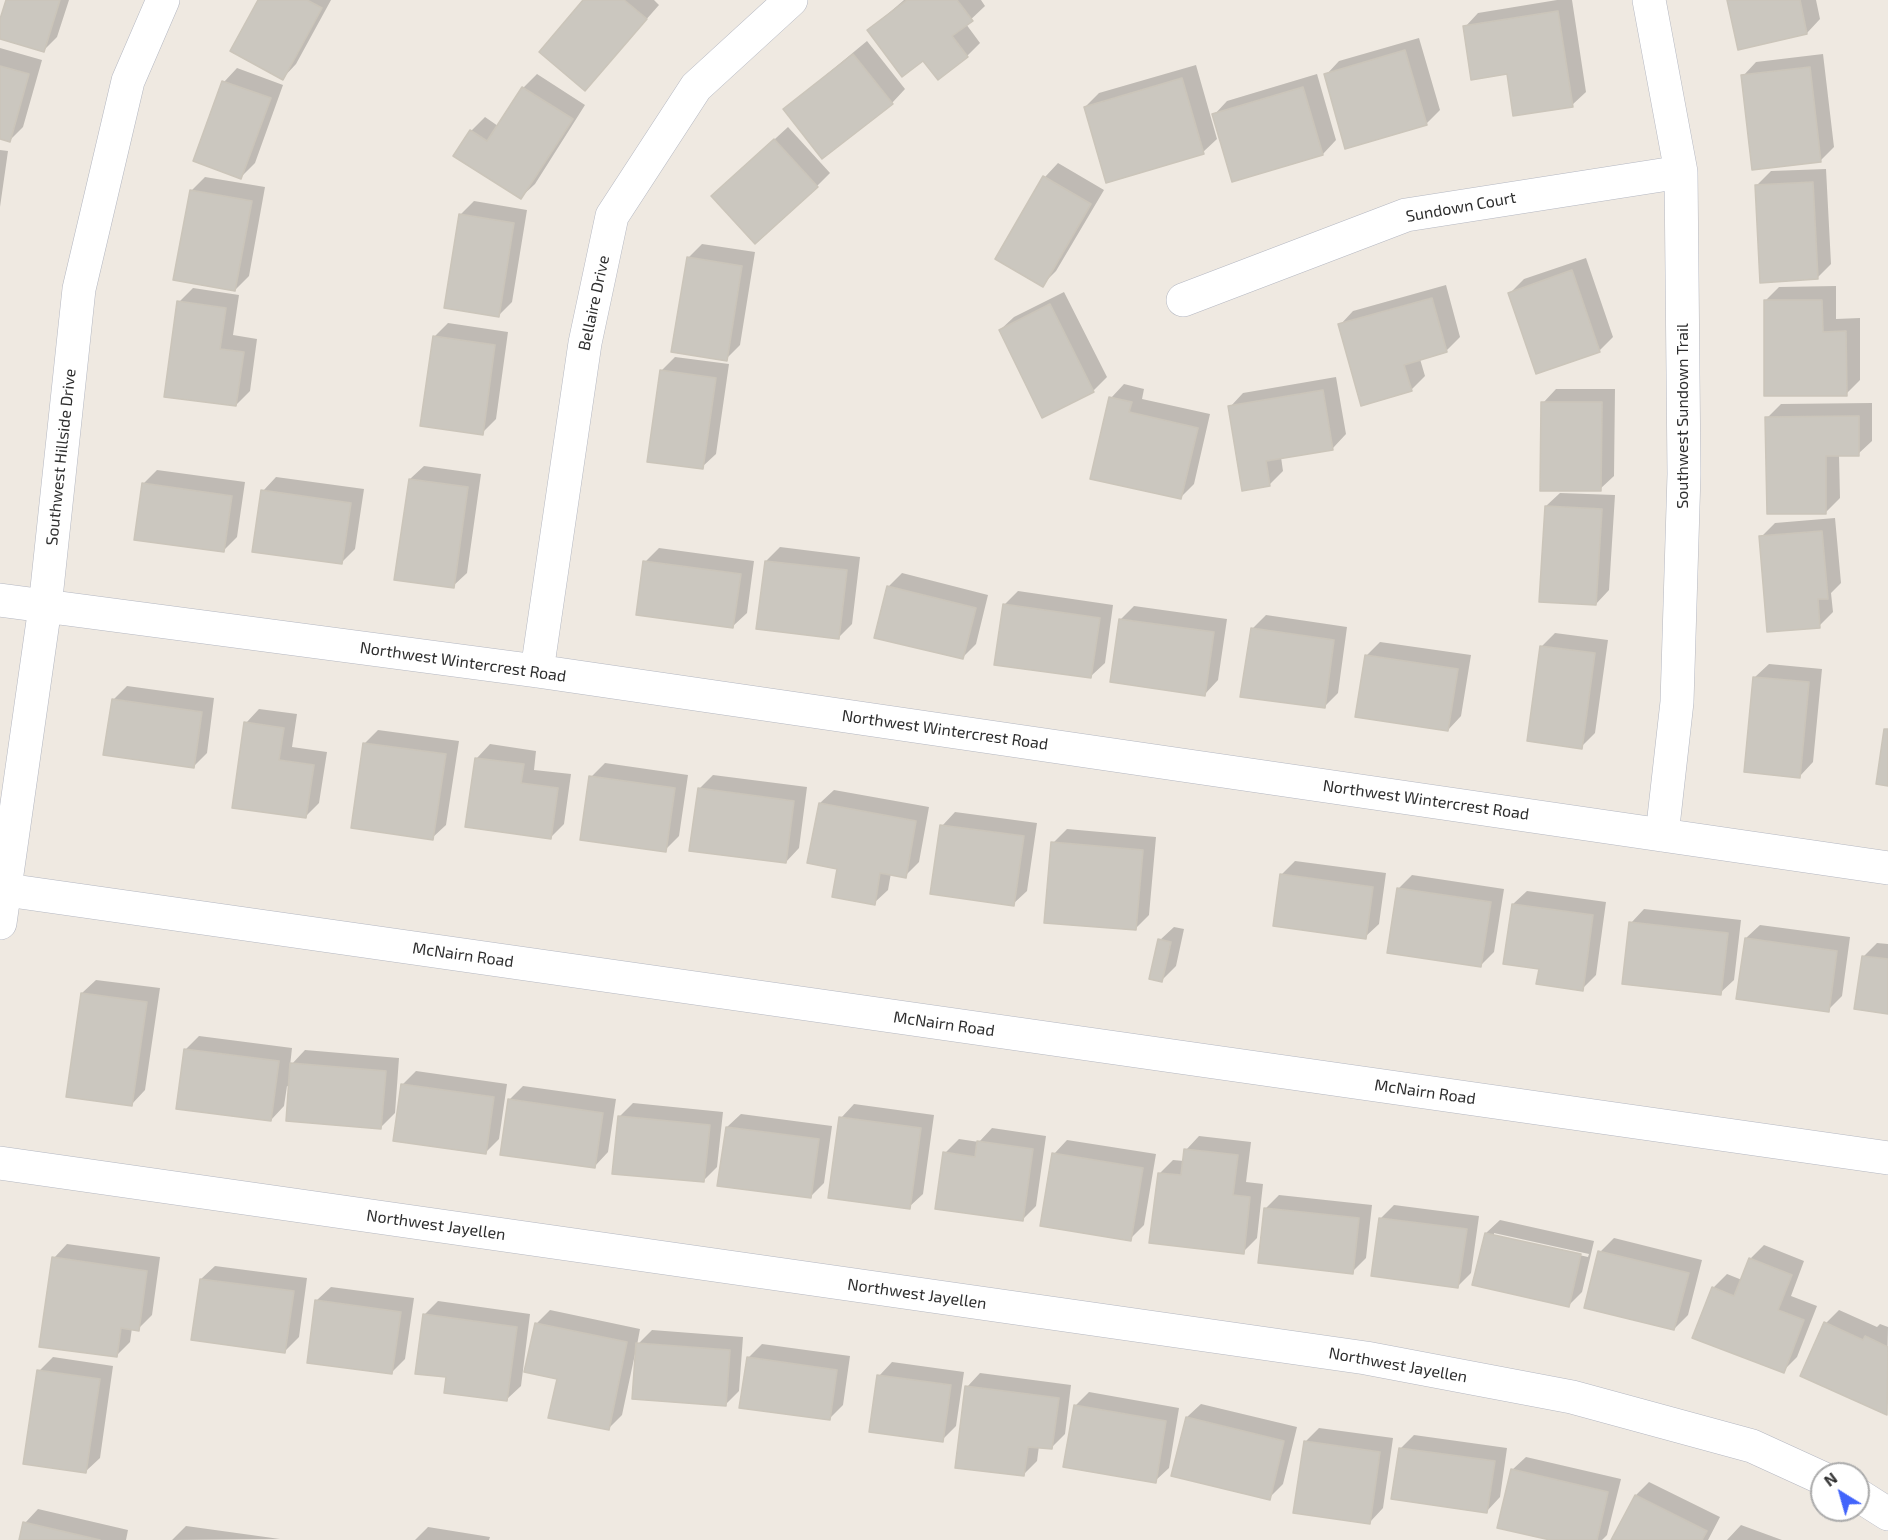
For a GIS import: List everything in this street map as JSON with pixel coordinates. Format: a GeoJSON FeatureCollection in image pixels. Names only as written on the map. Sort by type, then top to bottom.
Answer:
{"type":"FeatureCollection","features":[{"type":"Feature","properties":{"kind":"street","name":"Southwest Hillside Drive"},"geometry":{"type":"LineString","coordinates":[[0,923],[2,889],[45,607],[79,289],[128,81],[163,0]]}},
{"type":"Feature","properties":{"kind":"street","name":"Bellaire Drive"},"geometry":{"type":"LineString","coordinates":[[537,671],[585,343],[612,216],[696,87],[791,0]]}},
{"type":"Feature","properties":{"kind":"street","name":"Southwest Sundown Trail"},"geometry":{"type":"LineString","coordinates":[[1649,0],[1681,171],[1684,474],[1677,702],[1662,835]]}},
{"type":"Feature","properties":{"kind":"street","name":"Sundown Court"},"geometry":{"type":"LineString","coordinates":[[1183,300],[1406,215],[1681,171]]}},
{"type":"Feature","properties":{"kind":"street","name":"Northwest Wintercrest Road"},"geometry":{"type":"LineString","coordinates":[[0,600],[537,671],[1888,868]]}},
{"type":"Feature","properties":{"kind":"street","name":"McNairn Road"},"geometry":{"type":"LineString","coordinates":[[2,889],[1888,1158]]}},
{"type":"Feature","properties":{"kind":"street","name":"Northwest Jayellen"},"geometry":{"type":"LineString","coordinates":[[0,1163],[1366,1358],[1572,1397],[1752,1446],[1810,1473]]}},
{"type":"Feature","properties":{"kind":"street"},"geometry":{"type":"LineString","coordinates":[[1870,1503],[1888,1514]]}},
{"type":"Feature","properties":{"kind":"building"},"geometry":{"type":"Polygon","coordinates":[[[6,0],[60,0],[44,52],[0,39],[0,19],[6,0]]]}},
{"type":"Feature","properties":{"kind":"building"},"geometry":{"type":"Polygon","coordinates":[[[258,0],[307,0],[322,8],[283,80],[230,51],[258,0]]]}},
{"type":"Feature","properties":{"kind":"building"},"geometry":{"type":"Polygon","coordinates":[[[583,0],[624,0],[647,19],[585,91],[539,52],[583,0]]]}},
{"type":"Feature","properties":{"kind":"building"},"geometry":{"type":"Polygon","coordinates":[[[907,0],[957,0],[973,21],[952,36],[968,57],[938,80],[923,61],[902,77],[867,30],[907,0]]]}},
{"type":"Feature","properties":{"kind":"building"},"geometry":{"type":"Polygon","coordinates":[[[1727,0],[1800,0],[1807,34],[1738,50],[1727,0]]]}},
{"type":"Feature","properties":{"kind":"building"},"geometry":{"type":"Polygon","coordinates":[[[1558,11],[1573,107],[1513,116],[1507,74],[1471,80],[1463,26],[1558,11]]]}},
{"type":"Feature","properties":{"kind":"building"},"geometry":{"type":"Polygon","coordinates":[[[1405,50],[1427,125],[1345,149],[1324,74],[1405,50]]]}},
{"type":"Feature","properties":{"kind":"building"},"geometry":{"type":"Polygon","coordinates":[[[853,54],[893,104],[822,159],[783,109],[853,54]]]}},
{"type":"Feature","properties":{"kind":"building"},"geometry":{"type":"Polygon","coordinates":[[[0,66],[29,74],[10,142],[0,139],[0,66]]]}},
{"type":"Feature","properties":{"kind":"building"},"geometry":{"type":"Polygon","coordinates":[[[1810,67],[1821,162],[1752,170],[1741,75],[1810,67]]]}},
{"type":"Feature","properties":{"kind":"building"},"geometry":{"type":"Polygon","coordinates":[[[1182,78],[1204,154],[1106,183],[1084,107],[1182,78]]]}},
{"type":"Feature","properties":{"kind":"building"},"geometry":{"type":"Polygon","coordinates":[[[222,81],[271,98],[241,179],[193,161],[222,81]]]}},
{"type":"Feature","properties":{"kind":"building"},"geometry":{"type":"Polygon","coordinates":[[[522,87],[573,119],[521,199],[453,156],[470,130],[487,141],[522,87]]]}},
{"type":"Feature","properties":{"kind":"building"},"geometry":{"type":"Polygon","coordinates":[[[1303,87],[1323,155],[1232,182],[1212,114],[1303,87]]]}},
{"type":"Feature","properties":{"kind":"building"},"geometry":{"type":"Polygon","coordinates":[[[774,139],[818,187],[755,244],[711,196],[774,139]]]}},
{"type":"Feature","properties":{"kind":"building"},"geometry":{"type":"Polygon","coordinates":[[[1043,176],[1091,204],[1043,287],[995,259],[1043,176]]]}},
{"type":"Feature","properties":{"kind":"building"},"geometry":{"type":"Polygon","coordinates":[[[1813,182],[1818,279],[1760,283],[1755,185],[1813,182]]]}},
{"type":"Feature","properties":{"kind":"building"},"geometry":{"type":"Polygon","coordinates":[[[190,190],[252,201],[235,291],[173,280],[190,190]]]}},
{"type":"Feature","properties":{"kind":"building"},"geometry":{"type":"Polygon","coordinates":[[[459,214],[514,223],[499,317],[444,308],[459,214]]]}},
{"type":"Feature","properties":{"kind":"building"},"geometry":{"type":"Polygon","coordinates":[[[687,257],[742,266],[727,361],[671,352],[687,257]]]}},
{"type":"Feature","properties":{"kind":"building"},"geometry":{"type":"Polygon","coordinates":[[[1572,270],[1600,352],[1536,374],[1508,293],[1572,270]]]}},
{"type":"Feature","properties":{"kind":"building"},"geometry":{"type":"Polygon","coordinates":[[[1432,298],[1447,352],[1404,365],[1412,391],[1361,406],[1338,324],[1432,298]]]}},
{"type":"Feature","properties":{"kind":"building"},"geometry":{"type":"Polygon","coordinates":[[[1764,300],[1822,300],[1823,332],[1846,331],[1847,396],[1764,396],[1764,300]]]}},
{"type":"Feature","properties":{"kind":"building"},"geometry":{"type":"Polygon","coordinates":[[[177,301],[226,308],[220,349],[244,352],[236,406],[164,397],[177,301]]]}},
{"type":"Feature","properties":{"kind":"building"},"geometry":{"type":"Polygon","coordinates":[[[1050,304],[1094,392],[1042,418],[999,330],[1050,304]]]}},
{"type":"Feature","properties":{"kind":"building"},"geometry":{"type":"Polygon","coordinates":[[[433,336],[495,345],[483,435],[420,426],[433,336]]]}},
{"type":"Feature","properties":{"kind":"building"},"geometry":{"type":"Polygon","coordinates":[[[660,370],[716,378],[703,469],[647,462],[660,370]]]}},
{"type":"Feature","properties":{"kind":"building"},"geometry":{"type":"Polygon","coordinates":[[[1323,390],[1333,450],[1266,461],[1270,486],[1242,491],[1228,406],[1323,390]]]}},
{"type":"Feature","properties":{"kind":"building"},"geometry":{"type":"Polygon","coordinates":[[[1109,397],[1132,402],[1129,412],[1198,428],[1181,499],[1090,479],[1109,397]]]}},
{"type":"Feature","properties":{"kind":"building"},"geometry":{"type":"Polygon","coordinates":[[[1541,402],[1602,402],[1601,491],[1540,491],[1541,402]]]}},
{"type":"Feature","properties":{"kind":"building"},"geometry":{"type":"Polygon","coordinates":[[[1859,416],[1859,456],[1826,456],[1826,514],[1767,514],[1765,417],[1859,416]]]}},
{"type":"Feature","properties":{"kind":"building"},"geometry":{"type":"Polygon","coordinates":[[[409,479],[468,487],[454,588],[394,580],[409,479]]]}},
{"type":"Feature","properties":{"kind":"building"},"geometry":{"type":"Polygon","coordinates":[[[142,483],[232,496],[224,552],[134,540],[142,483]]]}},
{"type":"Feature","properties":{"kind":"building"},"geometry":{"type":"Polygon","coordinates":[[[261,490],[351,503],[342,564],[252,552],[261,490]]]}},
{"type":"Feature","properties":{"kind":"building"},"geometry":{"type":"Polygon","coordinates":[[[1545,506],[1602,509],[1596,605],[1539,602],[1545,506]]]}},
{"type":"Feature","properties":{"kind":"building"},"geometry":{"type":"Polygon","coordinates":[[[1822,531],[1828,599],[1818,599],[1820,628],[1767,632],[1759,536],[1822,531]]]}},
{"type":"Feature","properties":{"kind":"building"},"geometry":{"type":"Polygon","coordinates":[[[643,561],[741,574],[733,628],[636,615],[643,561]]]}},
{"type":"Feature","properties":{"kind":"building"},"geometry":{"type":"Polygon","coordinates":[[[765,561],[847,570],[839,639],[756,629],[765,561]]]}},
{"type":"Feature","properties":{"kind":"building"},"geometry":{"type":"Polygon","coordinates":[[[887,586],[976,608],[963,659],[874,638],[887,586]]]}},
{"type":"Feature","properties":{"kind":"building"},"geometry":{"type":"Polygon","coordinates":[[[1003,604],[1100,618],[1091,678],[994,665],[1003,604]]]}},
{"type":"Feature","properties":{"kind":"building"},"geometry":{"type":"Polygon","coordinates":[[[1119,619],[1214,632],[1205,696],[1110,682],[1119,619]]]}},
{"type":"Feature","properties":{"kind":"building"},"geometry":{"type":"Polygon","coordinates":[[[1251,628],[1334,640],[1325,708],[1240,697],[1251,628]]]}},
{"type":"Feature","properties":{"kind":"building"},"geometry":{"type":"Polygon","coordinates":[[[1540,646],[1595,653],[1582,749],[1527,741],[1540,646]]]}},
{"type":"Feature","properties":{"kind":"building"},"geometry":{"type":"Polygon","coordinates":[[[1365,655],[1458,669],[1448,731],[1355,717],[1365,655]]]}},
{"type":"Feature","properties":{"kind":"building"},"geometry":{"type":"Polygon","coordinates":[[[1753,677],[1809,682],[1800,778],[1744,772],[1753,677]]]}},
{"type":"Feature","properties":{"kind":"building"},"geometry":{"type":"Polygon","coordinates":[[[112,699],[202,712],[194,768],[103,755],[112,699]]]}},
{"type":"Feature","properties":{"kind":"building"},"geometry":{"type":"Polygon","coordinates":[[[244,722],[284,728],[279,760],[314,765],[306,818],[232,808],[244,722]]]}},
{"type":"Feature","properties":{"kind":"building"},"geometry":{"type":"Polygon","coordinates":[[[1884,729],[1888,729],[1888,786],[1876,784],[1884,729]]]}},
{"type":"Feature","properties":{"kind":"building"},"geometry":{"type":"Polygon","coordinates":[[[363,743],[446,754],[433,840],[351,828],[363,743]]]}},
{"type":"Feature","properties":{"kind":"building"},"geometry":{"type":"Polygon","coordinates":[[[475,758],[524,764],[521,783],[558,788],[551,839],[465,827],[475,758]]]}},
{"type":"Feature","properties":{"kind":"building"},"geometry":{"type":"Polygon","coordinates":[[[589,776],[675,788],[666,852],[580,840],[589,776]]]}},
{"type":"Feature","properties":{"kind":"building"},"geometry":{"type":"Polygon","coordinates":[[[698,788],[794,801],[786,863],[689,851],[698,788]]]}},
{"type":"Feature","properties":{"kind":"building"},"geometry":{"type":"Polygon","coordinates":[[[819,803],[916,821],[906,878],[880,873],[875,905],[832,897],[837,869],[807,863],[819,803]]]}},
{"type":"Feature","properties":{"kind":"building"},"geometry":{"type":"Polygon","coordinates":[[[940,825],[1024,836],[1014,906],[930,894],[940,825]]]}},
{"type":"Feature","properties":{"kind":"building"},"geometry":{"type":"Polygon","coordinates":[[[1051,842],[1143,850],[1136,930],[1044,923],[1051,842]]]}},
{"type":"Feature","properties":{"kind":"building"},"geometry":{"type":"Polygon","coordinates":[[[1280,874],[1373,887],[1366,939],[1273,926],[1280,874]]]}},
{"type":"Feature","properties":{"kind":"building"},"geometry":{"type":"Polygon","coordinates":[[[1397,888],[1491,902],[1481,967],[1387,953],[1397,888]]]}},
{"type":"Feature","properties":{"kind":"building"},"geometry":{"type":"Polygon","coordinates":[[[1512,904],[1593,915],[1583,991],[1536,984],[1539,969],[1503,964],[1512,904]]]}},
{"type":"Feature","properties":{"kind":"building"},"geometry":{"type":"Polygon","coordinates":[[[1629,922],[1728,933],[1721,995],[1622,984],[1629,922]]]}},
{"type":"Feature","properties":{"kind":"building"},"geometry":{"type":"Polygon","coordinates":[[[1745,938],[1837,951],[1829,1012],[1736,999],[1745,938]]]}},
{"type":"Feature","properties":{"kind":"building"},"geometry":{"type":"Polygon","coordinates":[[[1158,939],[1171,942],[1162,982],[1149,979],[1158,939]]]}},
{"type":"Feature","properties":{"kind":"building"},"geometry":{"type":"Polygon","coordinates":[[[1862,956],[1888,959],[1888,1014],[1854,1009],[1862,956]]]}},
{"type":"Feature","properties":{"kind":"building"},"geometry":{"type":"Polygon","coordinates":[[[81,993],[147,1002],[132,1106],[66,1097],[81,993]]]}},
{"type":"Feature","properties":{"kind":"building"},"geometry":{"type":"Polygon","coordinates":[[[184,1049],[279,1061],[271,1121],[176,1109],[184,1049]]]}},
{"type":"Feature","properties":{"kind":"building"},"geometry":{"type":"Polygon","coordinates":[[[290,1063],[386,1071],[381,1129],[286,1121],[290,1063]]]}},
{"type":"Feature","properties":{"kind":"building"},"geometry":{"type":"Polygon","coordinates":[[[401,1084],[494,1097],[486,1154],[393,1141],[401,1084]]]}},
{"type":"Feature","properties":{"kind":"building"},"geometry":{"type":"Polygon","coordinates":[[[508,1099],[603,1113],[595,1168],[500,1155],[508,1099]]]}},
{"type":"Feature","properties":{"kind":"building"},"geometry":{"type":"Polygon","coordinates":[[[618,1116],[710,1125],[704,1182],[612,1174],[618,1116]]]}},
{"type":"Feature","properties":{"kind":"building"},"geometry":{"type":"Polygon","coordinates":[[[839,1117],[921,1128],[910,1209],[828,1198],[839,1117]]]}},
{"type":"Feature","properties":{"kind":"building"},"geometry":{"type":"Polygon","coordinates":[[[726,1127],[819,1139],[811,1198],[717,1186],[726,1127]]]}},
{"type":"Feature","properties":{"kind":"building"},"geometry":{"type":"Polygon","coordinates":[[[977,1141],[1033,1149],[1023,1221],[935,1209],[943,1152],[975,1157],[977,1141]]]}},
{"type":"Feature","properties":{"kind":"building"},"geometry":{"type":"Polygon","coordinates":[[[1184,1149],[1238,1155],[1233,1195],[1250,1197],[1244,1254],[1149,1243],[1158,1173],[1181,1175],[1184,1149]]]}},
{"type":"Feature","properties":{"kind":"building"},"geometry":{"type":"Polygon","coordinates":[[[1052,1153],[1143,1168],[1131,1241],[1040,1226],[1052,1153]]]}},
{"type":"Feature","properties":{"kind":"building"},"geometry":{"type":"Polygon","coordinates":[[[1264,1208],[1359,1218],[1353,1274],[1258,1263],[1264,1208]]]}},
{"type":"Feature","properties":{"kind":"building"},"geometry":{"type":"Polygon","coordinates":[[[1379,1218],[1467,1229],[1458,1288],[1371,1276],[1379,1218]]]}},
{"type":"Feature","properties":{"kind":"building"},"geometry":{"type":"Polygon","coordinates":[[[1485,1233],[1581,1254],[1569,1307],[1472,1285],[1485,1233]]]}},
{"type":"Feature","properties":{"kind":"building"},"geometry":{"type":"Polygon","coordinates":[[[1598,1251],[1689,1273],[1674,1330],[1584,1308],[1598,1251]]]}},
{"type":"Feature","properties":{"kind":"building"},"geometry":{"type":"Polygon","coordinates":[[[52,1257],[147,1271],[139,1331],[121,1328],[117,1357],[39,1347],[52,1257]]]}},
{"type":"Feature","properties":{"kind":"building"},"geometry":{"type":"Polygon","coordinates":[[[1749,1258],[1792,1275],[1778,1310],[1804,1320],[1784,1373],[1692,1338],[1712,1287],[1734,1296],[1749,1258]]]}},
{"type":"Feature","properties":{"kind":"building"},"geometry":{"type":"Polygon","coordinates":[[[200,1279],[294,1291],[285,1353],[191,1340],[200,1279]]]}},
{"type":"Feature","properties":{"kind":"building"},"geometry":{"type":"Polygon","coordinates":[[[315,1300],[401,1312],[392,1374],[307,1363],[315,1300]]]}},
{"type":"Feature","properties":{"kind":"building"},"geometry":{"type":"Polygon","coordinates":[[[423,1314],[517,1327],[507,1401],[444,1393],[446,1377],[415,1374],[423,1314]]]}},
{"type":"Feature","properties":{"kind":"building"},"geometry":{"type":"Polygon","coordinates":[[[1824,1322],[1863,1340],[1865,1336],[1888,1347],[1887,1415],[1800,1376],[1824,1322]]]}},
{"type":"Feature","properties":{"kind":"building"},"geometry":{"type":"Polygon","coordinates":[[[535,1323],[627,1342],[609,1430],[548,1418],[557,1379],[524,1372],[535,1323]]]}},
{"type":"Feature","properties":{"kind":"building"},"geometry":{"type":"Polygon","coordinates":[[[636,1343],[730,1350],[726,1406],[632,1399],[636,1343]]]}},
{"type":"Feature","properties":{"kind":"building"},"geometry":{"type":"Polygon","coordinates":[[[747,1357],[837,1370],[830,1420],[739,1408],[747,1357]]]}},
{"type":"Feature","properties":{"kind":"building"},"geometry":{"type":"Polygon","coordinates":[[[37,1370],[100,1379],[86,1473],[23,1464],[37,1370]]]}},
{"type":"Feature","properties":{"kind":"building"},"geometry":{"type":"Polygon","coordinates":[[[877,1375],[951,1385],[943,1442],[869,1432],[877,1375]]]}},
{"type":"Feature","properties":{"kind":"building"},"geometry":{"type":"Polygon","coordinates":[[[965,1386],[1059,1398],[1052,1449],[1028,1447],[1024,1476],[955,1468],[965,1386]]]}},
{"type":"Feature","properties":{"kind":"building"},"geometry":{"type":"Polygon","coordinates":[[[1074,1405],[1166,1421],[1156,1483],[1063,1467],[1074,1405]]]}},
{"type":"Feature","properties":{"kind":"building"},"geometry":{"type":"Polygon","coordinates":[[[1186,1417],[1284,1441],[1270,1500],[1171,1476],[1186,1417]]]}},
{"type":"Feature","properties":{"kind":"building"},"geometry":{"type":"Polygon","coordinates":[[[1304,1441],[1380,1452],[1370,1524],[1293,1513],[1304,1441]]]}},
{"type":"Feature","properties":{"kind":"building"},"geometry":{"type":"Polygon","coordinates":[[[1399,1448],[1495,1461],[1487,1513],[1391,1499],[1399,1448]]]}},
{"type":"Feature","properties":{"kind":"building"},"geometry":{"type":"Polygon","coordinates":[[[1511,1469],[1608,1492],[1597,1540],[1550,1540],[1497,1528],[1511,1469]]]}},
{"type":"Feature","properties":{"kind":"building"},"geometry":{"type":"Polygon","coordinates":[[[1635,1495],[1707,1531],[1702,1540],[1611,1540],[1635,1495]]]}},
{"type":"Feature","properties":{"kind":"building"},"geometry":{"type":"Polygon","coordinates":[[[23,1522],[100,1540],[19,1540],[23,1522]]]}}]}
